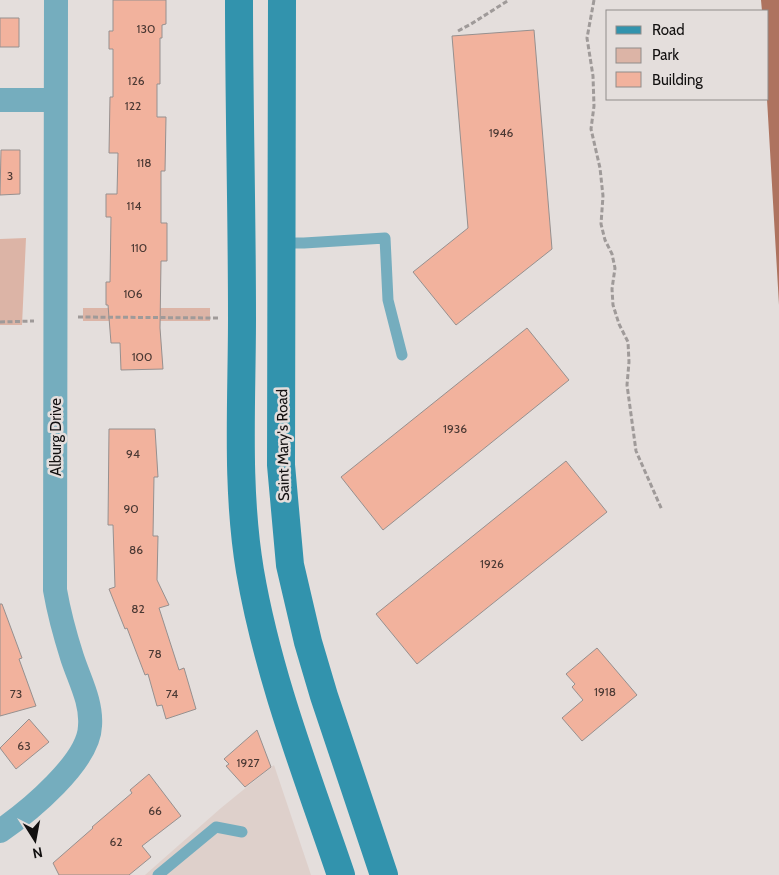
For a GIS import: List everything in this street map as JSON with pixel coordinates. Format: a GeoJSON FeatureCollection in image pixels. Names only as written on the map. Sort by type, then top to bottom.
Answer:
{"type":"FeatureCollection","features":[{"type":"Feature","properties":{"kind":"main road"},"geometry":{"type":"LineString","coordinates":[[239,0],[242,318],[240,481],[250,570],[259,615],[280,692],[341,875]]}},
{"type":"Feature","properties":{"kind":"main road","name":"Saint Mary's Road"},"geometry":{"type":"LineString","coordinates":[[282,0],[281,465],[290,565],[305,633],[324,696],[384,875]]}},
{"type":"Feature","properties":{"kind":"main road"},"geometry":{"type":"LineString","coordinates":[[241,223],[282,233]]}},
{"type":"Feature","properties":{"kind":"street","name":"Alburg Drive"},"geometry":{"type":"LineString","coordinates":[[0,831],[37,802],[76,761],[85,748],[91,726],[85,694],[64,632],[55,590],[56,0]]}},
{"type":"Feature","properties":{"kind":"street"},"geometry":{"type":"LineString","coordinates":[[0,100],[55,100]]}},
{"type":"Feature","properties":{"kind":"lane"},"geometry":{"type":"LineString","coordinates":[[282,233],[304,243],[385,238],[388,300],[402,355]]}},
{"type":"Feature","properties":{"kind":"lane"},"geometry":{"type":"LineString","coordinates":[[158,875],[216,826],[242,832]]}},
{"type":"Feature","properties":{"kind":"path"},"geometry":{"type":"LineString","coordinates":[[458,30],[509,0]]}},
{"type":"Feature","properties":{"kind":"path"},"geometry":{"type":"LineString","coordinates":[[594,0],[588,38],[594,106],[591,129],[600,168],[603,196],[601,224],[615,268],[612,289],[613,305],[619,324],[628,342],[630,362],[627,385],[636,451],[662,510]]}},
{"type":"Feature","properties":{"kind":"path"},"geometry":{"type":"LineString","coordinates":[[0,322],[43,321],[69,317],[242,318]]}},
{"type":"Feature","properties":{"kind":"shaded area"},"geometry":{"type":"Polygon","coordinates":[[[761,0],[779,0],[779,305],[767,100],[769,100],[769,10],[762,10],[761,0]]]}},
{"type":"Feature","properties":{"kind":"shaded area"},"geometry":{"type":"Polygon","coordinates":[[[274,765],[311,875],[145,875],[221,808],[274,765]]]}},
{"type":"Feature","properties":{"kind":"green space"},"geometry":{"type":"Polygon","coordinates":[[[26,238],[22,325],[0,325],[0,239],[26,238]]]}},
{"type":"Feature","properties":{"kind":"green space"},"geometry":{"type":"Polygon","coordinates":[[[83,308],[210,308],[210,321],[83,321],[83,308]]]}},
{"type":"Feature","properties":{"kind":"building"},"geometry":{"type":"Polygon","coordinates":[[[113,0],[166,0],[166,24],[162,25],[162,38],[160,38],[160,84],[157,84],[157,117],[166,117],[165,171],[161,171],[161,223],[167,223],[167,261],[161,261],[160,328],[163,369],[121,370],[120,343],[111,343],[108,305],[106,305],[106,282],[110,282],[111,217],[106,217],[106,194],[117,194],[118,153],[109,153],[110,97],[113,97],[113,49],[109,49],[109,31],[113,31],[113,0]]]}},
{"type":"Feature","properties":{"kind":"building"},"geometry":{"type":"Polygon","coordinates":[[[0,18],[19,18],[19,47],[0,47],[0,18]]]}},
{"type":"Feature","properties":{"kind":"building"},"geometry":{"type":"Polygon","coordinates":[[[534,30],[552,249],[456,325],[413,272],[468,228],[452,36],[534,30]]]}},
{"type":"Feature","properties":{"kind":"building"},"geometry":{"type":"Polygon","coordinates":[[[1,150],[20,150],[20,194],[0,195],[1,150]]]}},
{"type":"Feature","properties":{"kind":"building"},"geometry":{"type":"Polygon","coordinates":[[[527,328],[569,380],[383,530],[341,477],[527,328]]]}},
{"type":"Feature","properties":{"kind":"building"},"geometry":{"type":"Polygon","coordinates":[[[109,429],[155,429],[158,477],[154,477],[153,536],[158,536],[157,580],[169,605],[159,608],[179,670],[184,668],[196,709],[166,719],[162,705],[157,706],[148,674],[145,675],[127,628],[125,629],[109,589],[115,587],[113,525],[108,525],[109,429]]]}},
{"type":"Feature","properties":{"kind":"building"},"geometry":{"type":"Polygon","coordinates":[[[566,461],[607,512],[417,664],[376,614],[566,461]]]}},
{"type":"Feature","properties":{"kind":"building"},"geometry":{"type":"Polygon","coordinates":[[[0,604],[2,604],[22,658],[19,659],[36,706],[0,716],[0,604]]]}},
{"type":"Feature","properties":{"kind":"building"},"geometry":{"type":"Polygon","coordinates":[[[597,648],[637,695],[582,741],[562,718],[583,700],[572,687],[575,684],[566,674],[597,648]]]}},
{"type":"Feature","properties":{"kind":"building"},"geometry":{"type":"Polygon","coordinates":[[[29,719],[49,742],[16,769],[0,748],[29,719]]]}},
{"type":"Feature","properties":{"kind":"building"},"geometry":{"type":"Polygon","coordinates":[[[257,730],[271,767],[245,787],[226,766],[229,764],[224,759],[257,730]]]}},
{"type":"Feature","properties":{"kind":"building"},"geometry":{"type":"Polygon","coordinates":[[[149,774],[181,816],[142,846],[151,857],[129,875],[59,875],[53,863],[132,793],[130,790],[149,774]]]}}]}
